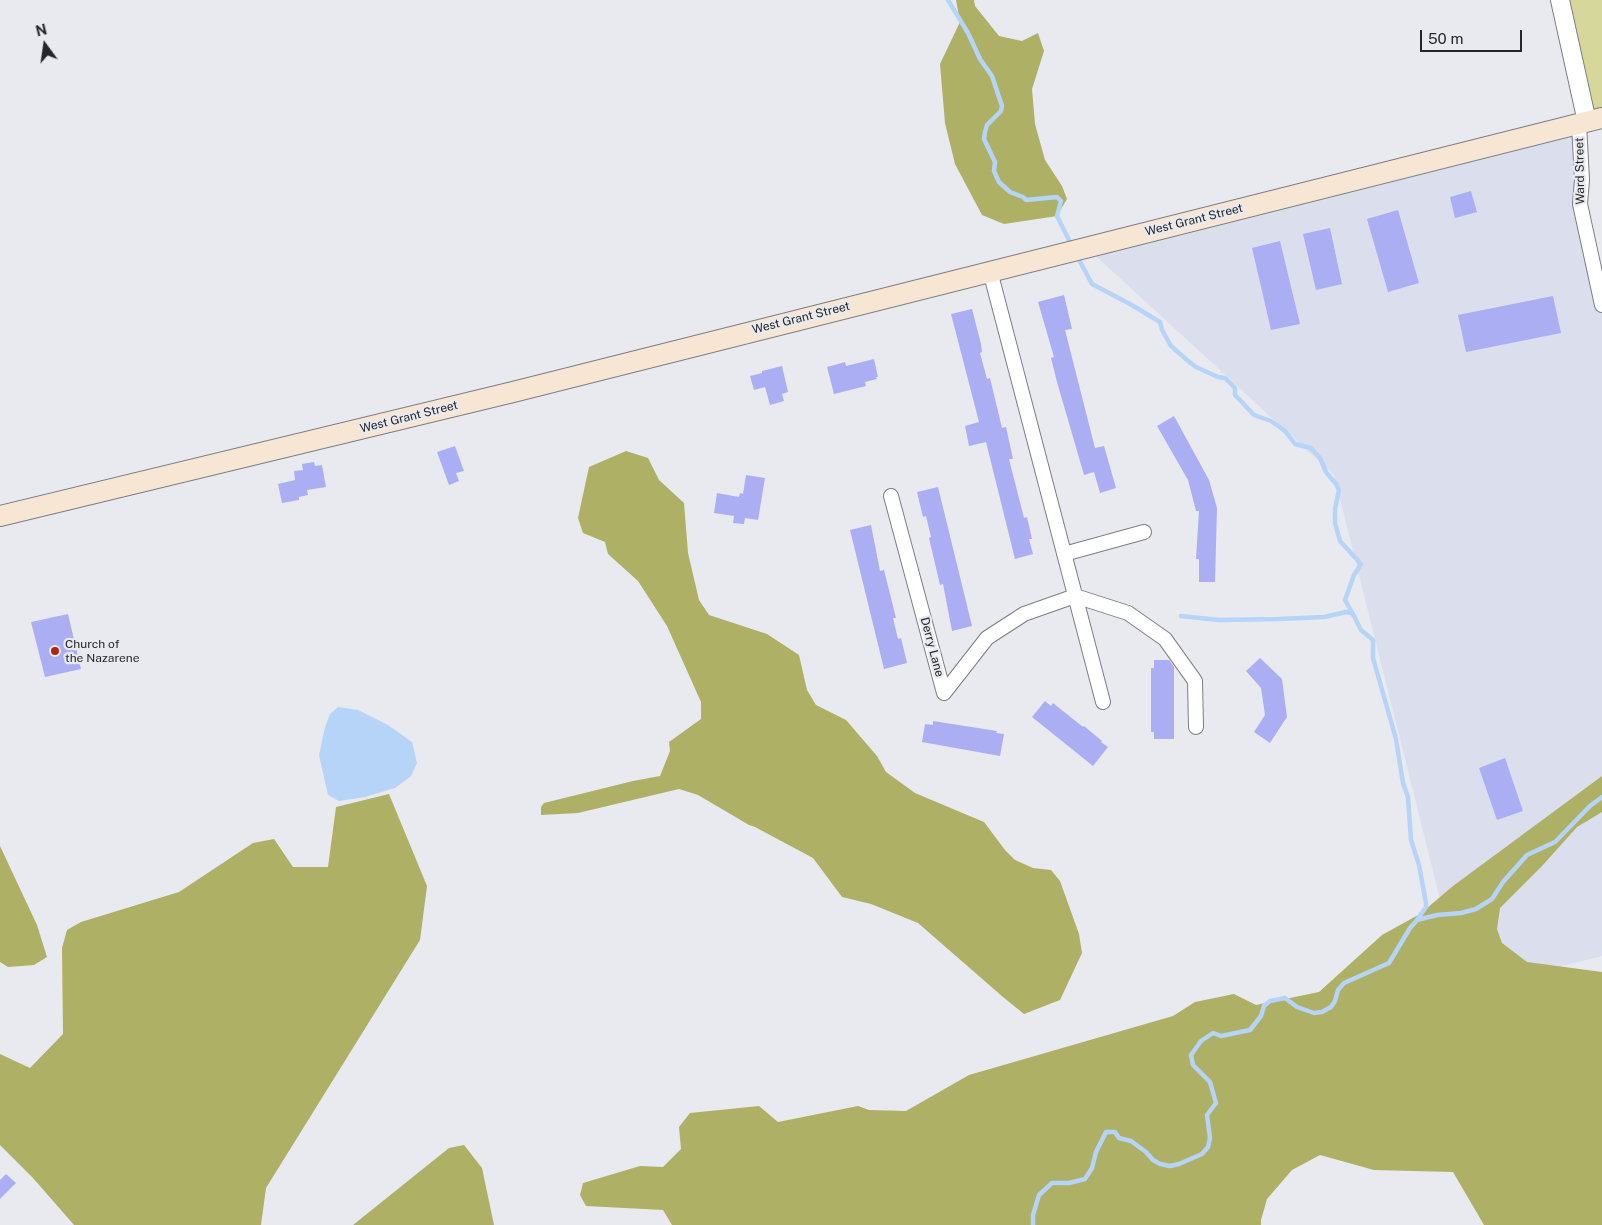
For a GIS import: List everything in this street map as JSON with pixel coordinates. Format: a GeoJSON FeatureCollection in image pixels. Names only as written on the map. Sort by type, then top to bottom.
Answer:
{"type":"FeatureCollection","features":[{"type":"Feature","properties":{"kind":"main road","name":"West Grant Street"},"geometry":{"type":"LineString","coordinates":[[0,516],[485,399],[1589,121]]}},
{"type":"Feature","properties":{"kind":"street"},"geometry":{"type":"LineString","coordinates":[[1560,0],[1589,121]]}},
{"type":"Feature","properties":{"kind":"street","name":"Ward Street"},"geometry":{"type":"LineString","coordinates":[[1589,121],[1580,204],[1602,305]]}},
{"type":"Feature","properties":{"kind":"street"},"geometry":{"type":"LineString","coordinates":[[990,271],[1103,702]]}},
{"type":"Feature","properties":{"kind":"street","name":"Derry Lane"},"geometry":{"type":"LineString","coordinates":[[891,496],[944,693],[987,638],[1024,614],[1075,596]]}},
{"type":"Feature","properties":{"kind":"street"},"geometry":{"type":"LineString","coordinates":[[1064,554],[1144,532]]}},
{"type":"Feature","properties":{"kind":"street"},"geometry":{"type":"LineString","coordinates":[[1075,596],[1128,613],[1165,639],[1195,681],[1196,727]]}},
{"type":"Feature","properties":{"kind":"shaded area"},"geometry":{"type":"Polygon","coordinates":[[[1579,124],[1582,180],[1602,305],[1602,956],[1463,991],[1334,475],[1086,247],[1579,124]]]}},
{"type":"Feature","properties":{"kind":"green space"},"geometry":{"type":"Polygon","coordinates":[[[956,0],[974,0],[975,6],[999,36],[1022,41],[1038,33],[1044,51],[1032,89],[1035,124],[1045,160],[1062,186],[1067,199],[1057,216],[1004,224],[982,215],[955,164],[945,123],[940,64],[960,22],[956,0]]]}},
{"type":"Feature","properties":{"kind":"green space"},"geometry":{"type":"Polygon","coordinates":[[[1568,0],[1602,0],[1602,118],[1587,122],[1568,0]]]}},
{"type":"Feature","properties":{"kind":"green space"},"geometry":{"type":"Polygon","coordinates":[[[626,451],[648,458],[659,480],[684,503],[688,553],[699,600],[709,615],[767,634],[799,655],[807,690],[816,705],[846,720],[877,756],[886,772],[915,793],[984,822],[1015,860],[1033,868],[1051,870],[1060,881],[1079,934],[1082,953],[1060,1000],[1024,1014],[918,923],[871,904],[842,897],[813,858],[749,825],[698,795],[679,789],[578,813],[541,815],[541,807],[544,803],[660,776],[670,751],[669,742],[701,719],[701,702],[667,626],[638,581],[608,554],[605,542],[583,533],[578,518],[589,467],[626,451]]]}},
{"type":"Feature","properties":{"kind":"green space"},"geometry":{"type":"Polygon","coordinates":[[[1602,776],[1602,812],[1577,827],[1542,866],[1500,908],[1497,929],[1502,943],[1527,962],[1602,972],[1602,1225],[1484,1225],[1453,1172],[1374,1170],[1320,1155],[1292,1170],[1267,1199],[1261,1225],[672,1225],[663,1210],[586,1206],[580,1195],[583,1183],[640,1166],[663,1167],[681,1149],[679,1127],[690,1113],[759,1106],[778,1122],[858,1106],[869,1110],[906,1111],[969,1075],[1173,1016],[1195,1002],[1234,994],[1256,1005],[1319,992],[1382,935],[1420,914],[1453,886],[1602,776]]]}},
{"type":"Feature","properties":{"kind":"green space"},"geometry":{"type":"Polygon","coordinates":[[[389,794],[427,886],[420,940],[266,1188],[261,1225],[74,1225],[33,1178],[0,1145],[0,1054],[30,1068],[63,1034],[62,948],[67,930],[81,922],[179,892],[253,843],[274,839],[293,867],[328,867],[336,807],[389,794]]]}},
{"type":"Feature","properties":{"kind":"green space"},"geometry":{"type":"Polygon","coordinates":[[[0,846],[37,925],[47,957],[34,965],[8,967],[0,962],[0,846]]]}},
{"type":"Feature","properties":{"kind":"green space"},"geometry":{"type":"Polygon","coordinates":[[[464,1145],[482,1168],[494,1225],[353,1225],[449,1148],[464,1145]]]}},
{"type":"Feature","properties":{"kind":"water"},"geometry":{"type":"Polygon","coordinates":[[[338,707],[358,710],[388,725],[412,742],[417,763],[411,776],[395,788],[365,797],[339,801],[328,795],[319,755],[330,714],[338,707]]]}},
{"type":"Feature","properties":{"kind":"building"},"geometry":{"type":"Polygon","coordinates":[[[1471,191],[1477,212],[1455,218],[1450,197],[1471,191]]]}},
{"type":"Feature","properties":{"kind":"building"},"geometry":{"type":"Polygon","coordinates":[[[1398,210],[1419,283],[1388,292],[1367,219],[1398,210]]]}},
{"type":"Feature","properties":{"kind":"building"},"geometry":{"type":"Polygon","coordinates":[[[1330,228],[1342,284],[1316,290],[1303,234],[1330,228]]]}},
{"type":"Feature","properties":{"kind":"building"},"geometry":{"type":"Polygon","coordinates":[[[1280,241],[1300,324],[1271,330],[1252,248],[1280,241]]]}},
{"type":"Feature","properties":{"kind":"building"},"geometry":{"type":"Polygon","coordinates":[[[1064,295],[1072,329],[1065,330],[1095,448],[1104,446],[1116,488],[1100,493],[1094,472],[1084,475],[1057,382],[1051,358],[1054,357],[1038,302],[1064,295]]]}},
{"type":"Feature","properties":{"kind":"building"},"geometry":{"type":"Polygon","coordinates":[[[1553,296],[1561,333],[1466,352],[1458,315],[1553,296]]]}},
{"type":"Feature","properties":{"kind":"building"},"geometry":{"type":"Polygon","coordinates":[[[972,309],[981,344],[982,352],[980,353],[987,379],[990,378],[1002,428],[1006,427],[1013,459],[1009,459],[1024,518],[1027,517],[1032,539],[1029,539],[1033,554],[1015,559],[986,442],[969,446],[965,426],[979,422],[951,314],[972,309]]]}},
{"type":"Feature","properties":{"kind":"building"},"geometry":{"type":"Polygon","coordinates":[[[874,359],[877,379],[865,382],[866,386],[834,394],[827,367],[845,362],[846,366],[874,359]]]}},
{"type":"Feature","properties":{"kind":"building"},"geometry":{"type":"Polygon","coordinates":[[[782,366],[788,392],[782,394],[784,401],[770,405],[765,387],[754,390],[750,376],[782,366]]]}},
{"type":"Feature","properties":{"kind":"building"},"geometry":{"type":"Polygon","coordinates":[[[1174,416],[1209,480],[1217,508],[1215,582],[1199,582],[1199,559],[1196,559],[1199,511],[1196,511],[1188,480],[1157,426],[1174,416]]]}},
{"type":"Feature","properties":{"kind":"building"},"geometry":{"type":"Polygon","coordinates":[[[455,446],[464,471],[456,473],[459,481],[449,485],[437,452],[455,446]]]}},
{"type":"Feature","properties":{"kind":"building"},"geometry":{"type":"Polygon","coordinates":[[[314,462],[315,466],[322,465],[326,487],[307,490],[308,495],[299,497],[299,500],[282,503],[278,484],[295,480],[294,471],[303,470],[302,464],[314,462]]]}},
{"type":"Feature","properties":{"kind":"building"},"geometry":{"type":"Polygon","coordinates":[[[746,475],[765,478],[758,520],[745,518],[744,524],[733,523],[734,516],[714,513],[717,493],[739,497],[740,493],[743,494],[746,475]]]}},
{"type":"Feature","properties":{"kind":"building"},"geometry":{"type":"Polygon","coordinates":[[[938,487],[972,626],[952,631],[943,584],[940,585],[929,538],[931,537],[926,516],[923,517],[917,492],[938,487]]]}},
{"type":"Feature","properties":{"kind":"building"},"geometry":{"type":"Polygon","coordinates":[[[871,525],[880,571],[884,570],[896,618],[893,618],[898,639],[901,638],[907,663],[884,669],[850,530],[871,525]]]}},
{"type":"Feature","properties":{"kind":"building"},"geometry":{"type":"Polygon","coordinates":[[[68,614],[81,669],[45,677],[31,622],[68,614]]]}},
{"type":"Feature","properties":{"kind":"building"},"geometry":{"type":"Polygon","coordinates":[[[1260,658],[1282,679],[1287,717],[1270,743],[1254,732],[1265,715],[1261,688],[1246,671],[1260,658]]]}},
{"type":"Feature","properties":{"kind":"building"},"geometry":{"type":"Polygon","coordinates":[[[1154,660],[1169,660],[1174,667],[1174,739],[1154,739],[1154,732],[1151,732],[1151,668],[1154,668],[1154,660]]]}},
{"type":"Feature","properties":{"kind":"building"},"geometry":{"type":"Polygon","coordinates":[[[1045,701],[1051,706],[1053,703],[1108,747],[1093,766],[1032,717],[1045,701]]]}},
{"type":"Feature","properties":{"kind":"building"},"geometry":{"type":"Polygon","coordinates":[[[933,721],[997,731],[996,733],[1004,734],[1000,756],[922,742],[925,724],[933,725],[933,721]]]}},
{"type":"Feature","properties":{"kind":"building"},"geometry":{"type":"Polygon","coordinates":[[[1505,758],[1523,811],[1497,820],[1479,768],[1505,758]]]}},
{"type":"Feature","properties":{"kind":"building"},"geometry":{"type":"Polygon","coordinates":[[[6,1174],[16,1183],[0,1199],[0,1180],[6,1174]]]}},
{"type":"Feature","properties":{"kind":"waterway"},"geometry":{"type":"LineString","coordinates":[[948,0],[968,33],[980,59],[992,76],[1002,106],[1001,111],[987,125],[984,139],[995,162],[994,171],[999,182],[1010,192],[1026,200],[1057,197],[1061,201],[1057,216],[1072,246]]}},
{"type":"Feature","properties":{"kind":"waterway"},"geometry":{"type":"LineString","coordinates":[[1077,256],[1092,284],[1160,322],[1162,330],[1171,346],[1187,360],[1196,367],[1218,377],[1225,378],[1235,388],[1235,395],[1254,415],[1271,421],[1285,431],[1295,444],[1311,448],[1320,458],[1326,472],[1339,490],[1335,509],[1335,523],[1340,541],[1361,564],[1354,575],[1345,600],[1354,616]]}},
{"type":"Feature","properties":{"kind":"waterway"},"geometry":{"type":"LineString","coordinates":[[1181,616],[1219,620],[1279,619],[1324,617],[1346,612],[1354,616],[1361,630],[1373,640],[1373,658],[1396,739],[1403,783],[1408,797],[1411,840],[1419,865],[1426,903],[1426,907],[1417,920]]}},
{"type":"Feature","properties":{"kind":"waterway"},"geometry":{"type":"LineString","coordinates":[[1033,1225],[1033,1215],[1039,1195],[1052,1183],[1069,1183],[1085,1179],[1092,1168],[1096,1152],[1106,1132],[1115,1132],[1119,1138],[1131,1141],[1160,1164],[1170,1166],[1179,1164],[1202,1154],[1208,1147],[1210,1138],[1207,1115],[1216,1103],[1210,1082],[1193,1065],[1191,1055],[1201,1041],[1213,1033],[1221,1036],[1250,1030],[1261,1016],[1264,1006],[1270,1001],[1285,998],[1297,1007],[1314,1013],[1322,1012],[1331,1007],[1338,990],[1344,983],[1389,963],[1410,928],[1417,920],[1476,909],[1492,899],[1503,882],[1527,855],[1555,842],[1590,806],[1602,797]]}},
{"type":"Feature","properties":{"kind":"place","name":"Church of the Nazarene"},"geometry":{"type":"Point","coordinates":[55,651]}}]}
